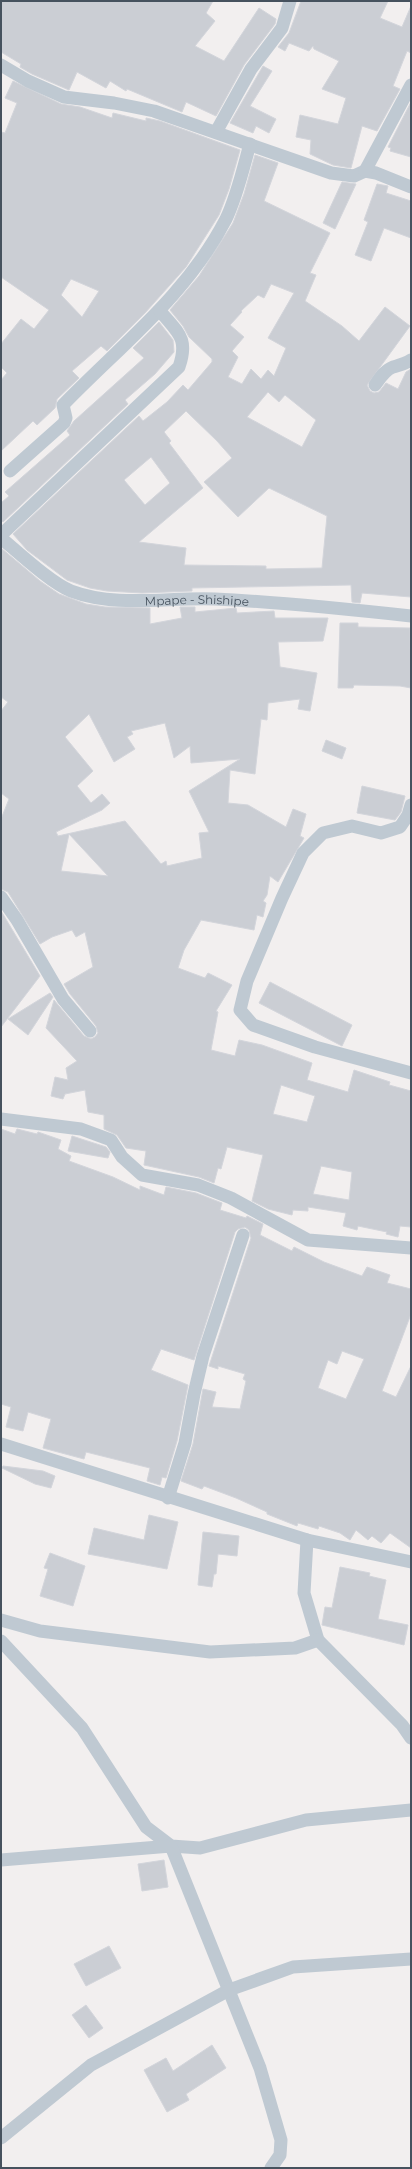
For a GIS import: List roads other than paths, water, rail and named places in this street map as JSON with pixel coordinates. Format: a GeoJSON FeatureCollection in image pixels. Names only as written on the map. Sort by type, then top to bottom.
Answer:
{"type":"FeatureCollection","features":[{"type":"Feature","properties":{"kind":"street"},"geometry":{"type":"LineString","coordinates":[[216,132],[251,70],[282,28],[290,1]]}},
{"type":"Feature","properties":{"kind":"street"},"geometry":{"type":"LineString","coordinates":[[1,65],[28,81],[64,97],[114,103],[154,111],[331,173],[354,176],[365,171],[376,173],[411,187]]}},
{"type":"Feature","properties":{"kind":"street"},"geometry":{"type":"LineString","coordinates":[[365,171],[411,85]]}},
{"type":"Feature","properties":{"kind":"street"},"geometry":{"type":"LineString","coordinates":[[10,471],[64,423],[66,418],[63,405],[81,385],[136,336],[160,311],[197,266],[226,219],[250,144]]}},
{"type":"Feature","properties":{"kind":"street"},"geometry":{"type":"LineString","coordinates":[[1,535],[179,367],[183,353],[183,340],[160,311]]}},
{"type":"Feature","properties":{"kind":"street"},"geometry":{"type":"LineString","coordinates":[[375,385],[382,375],[392,368],[405,364],[411,360]]}},
{"type":"Feature","properties":{"kind":"street","name":"Mpape - Shishipe"},"geometry":{"type":"LineString","coordinates":[[1,538],[41,571],[70,590],[98,597],[131,600],[214,599],[356,610],[411,616]]}},
{"type":"Feature","properties":{"kind":"street"},"geometry":{"type":"LineString","coordinates":[[411,805],[408,815],[400,827],[381,833],[352,826],[323,833],[303,853],[282,898],[247,981],[240,1010],[253,1025],[315,1047],[411,1073]]}},
{"type":"Feature","properties":{"kind":"street"},"geometry":{"type":"LineString","coordinates":[[1,897],[17,920],[63,999],[90,1031]]}},
{"type":"Feature","properties":{"kind":"street"},"geometry":{"type":"LineString","coordinates":[[1,1119],[81,1129],[111,1140],[122,1157],[142,1175],[198,1185],[231,1198],[308,1240],[411,1248]]}},
{"type":"Feature","properties":{"kind":"street"},"geometry":{"type":"LineString","coordinates":[[168,1498],[185,1443],[203,1356],[243,1235]]}},
{"type":"Feature","properties":{"kind":"street"},"geometry":{"type":"LineString","coordinates":[[1,1444],[168,1498],[307,1540],[411,1562]]}},
{"type":"Feature","properties":{"kind":"street"},"geometry":{"type":"LineString","coordinates":[[307,1540],[304,1593],[318,1640],[402,1725],[411,1738]]}},
{"type":"Feature","properties":{"kind":"street"},"geometry":{"type":"LineString","coordinates":[[1,1620],[40,1632],[210,1652],[295,1648],[318,1640]]}},
{"type":"Feature","properties":{"kind":"street"},"geometry":{"type":"LineString","coordinates":[[1,1641],[82,1728],[146,1827],[171,1846],[260,2068],[281,2140],[280,2155],[271,2168]]}},
{"type":"Feature","properties":{"kind":"street"},"geometry":{"type":"LineString","coordinates":[[1,1860],[171,1846],[200,1848],[306,1820],[411,1810]]}},
{"type":"Feature","properties":{"kind":"street"},"geometry":{"type":"LineString","coordinates":[[1,2138],[91,2065],[229,1990],[293,1967],[411,1959]]}}]}
